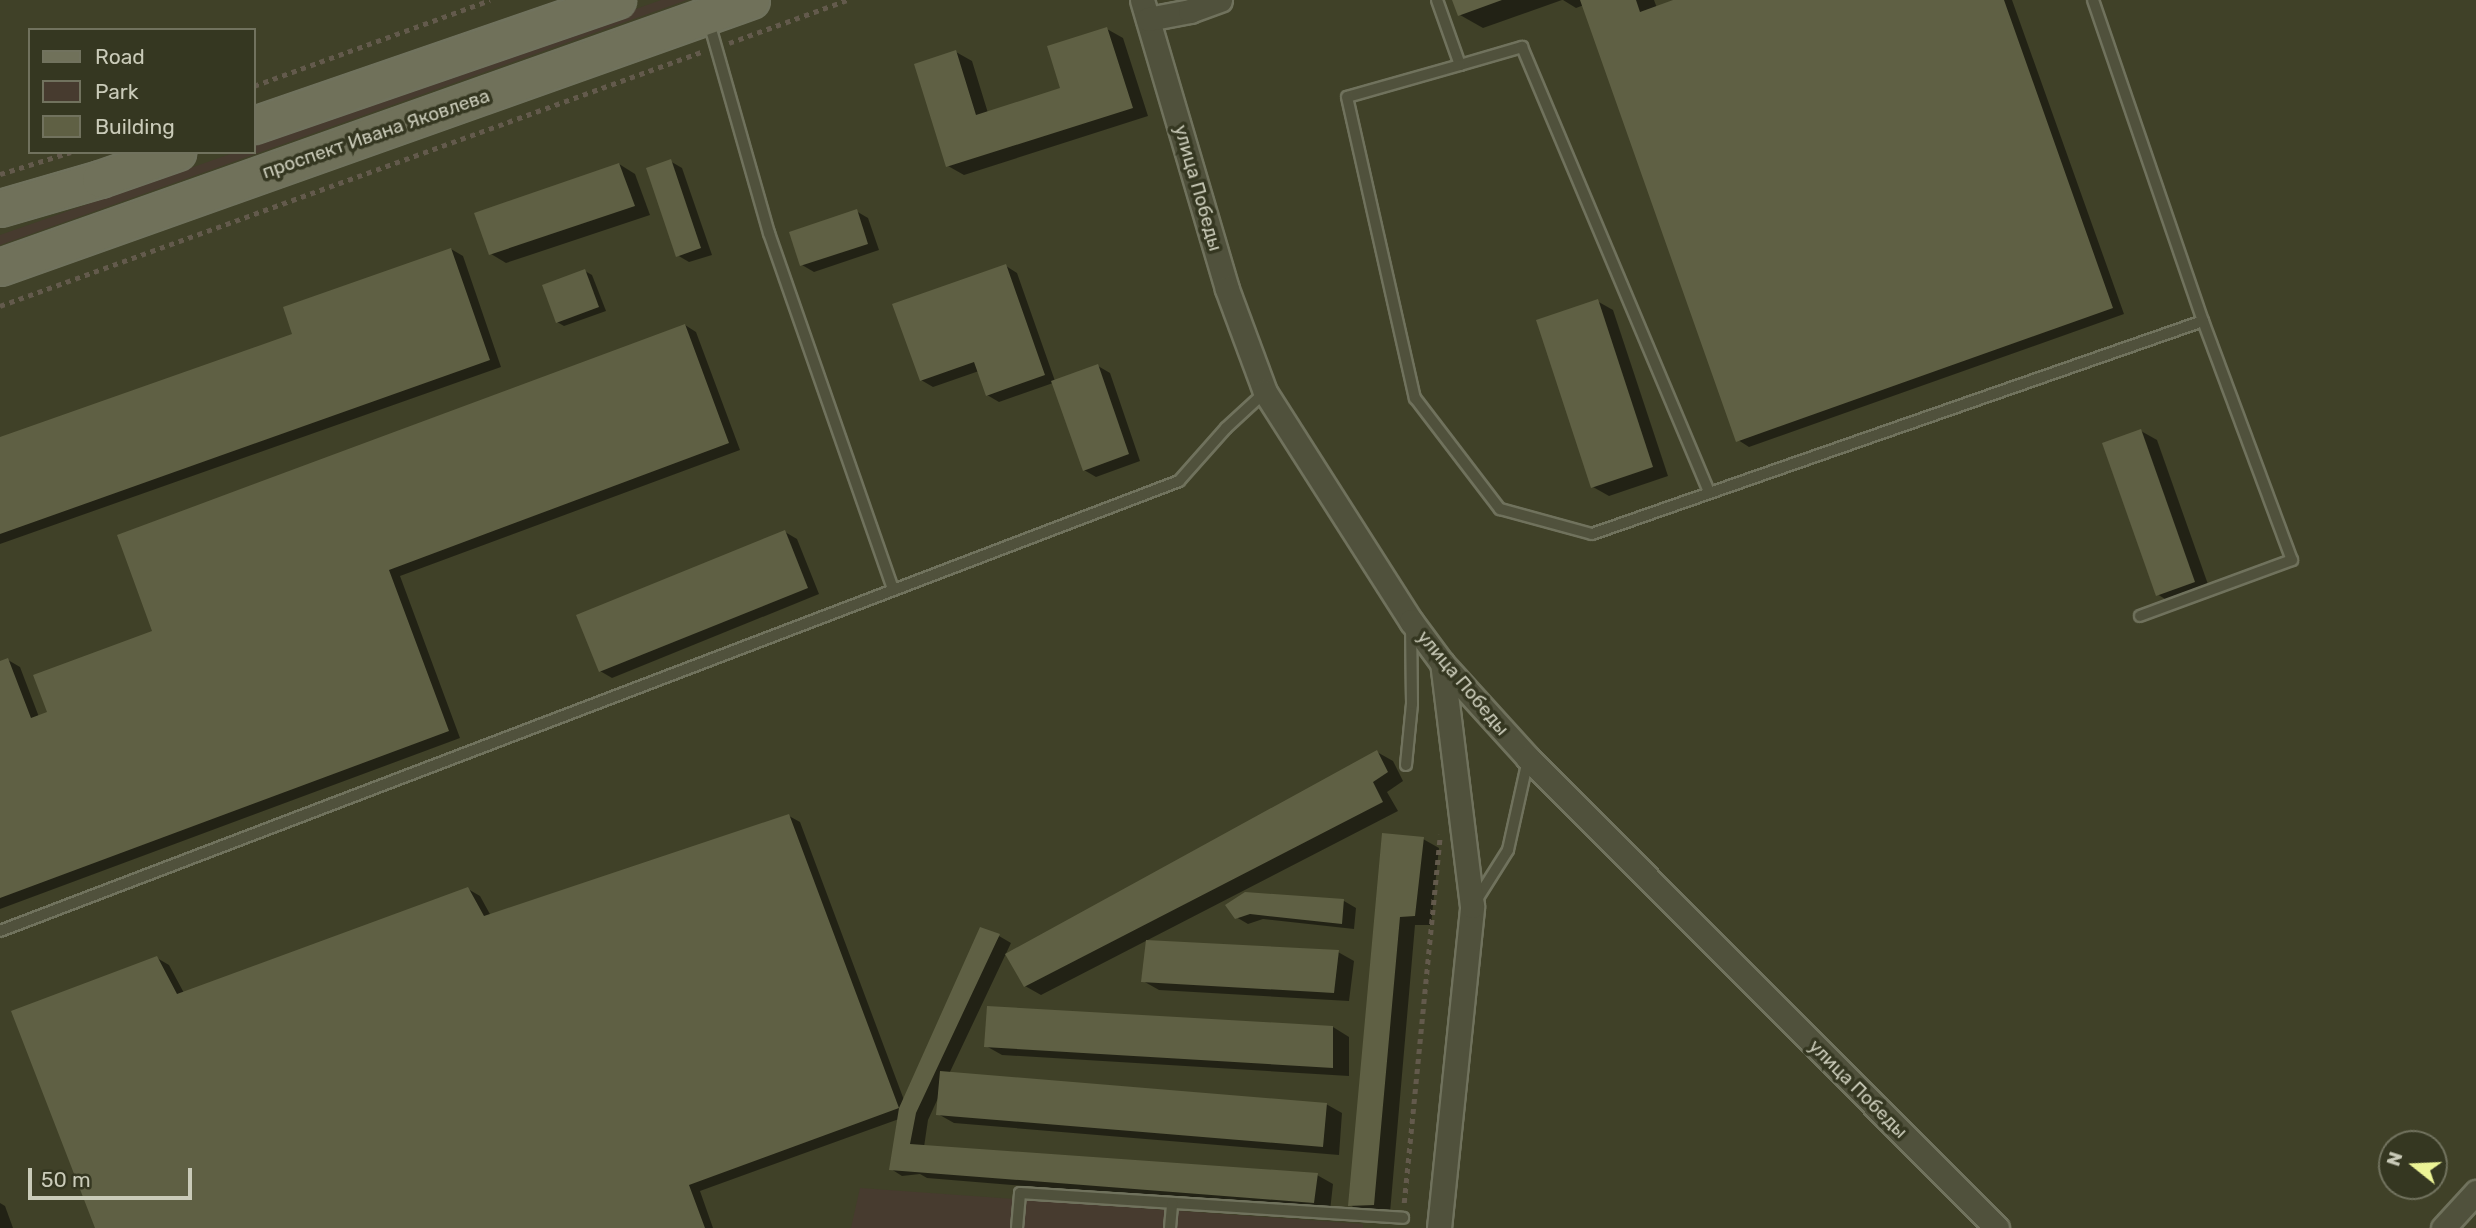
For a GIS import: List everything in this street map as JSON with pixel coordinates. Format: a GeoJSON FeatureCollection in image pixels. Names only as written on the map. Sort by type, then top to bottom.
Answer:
{"type":"FeatureCollection","features":[{"type":"Feature","properties":{"kind":"main road"},"geometry":{"type":"LineString","coordinates":[[256,124],[617,0]]}},
{"type":"Feature","properties":{"kind":"main road","name":"проспект Ивана Яковлева"},"geometry":{"type":"LineString","coordinates":[[0,267],[712,31],[751,0]]}},
{"type":"Feature","properties":{"kind":"main road"},"geometry":{"type":"LineString","coordinates":[[0,208],[100,179],[171,154]]}},
{"type":"Feature","properties":{"kind":"street"},"geometry":{"type":"LineString","coordinates":[[1145,9],[1190,11],[1220,0]]}},
{"type":"Feature","properties":{"kind":"street","name":"улица Победы"},"geometry":{"type":"LineString","coordinates":[[1145,9],[1227,289],[1265,392],[1411,621],[1442,663],[1528,758],[1997,1228]]}},
{"type":"Feature","properties":{"kind":"street"},"geometry":{"type":"LineString","coordinates":[[1439,1228],[1472,906],[1442,663]]}},
{"type":"Feature","properties":{"kind":"street"},"geometry":{"type":"LineString","coordinates":[[2443,1228],[2476,1192]]}},
{"type":"Feature","properties":{"kind":"lane"},"geometry":{"type":"LineString","coordinates":[[1437,0],[1460,65]]}},
{"type":"Feature","properties":{"kind":"lane"},"geometry":{"type":"LineString","coordinates":[[2093,0],[2203,321],[2292,560],[2140,616]]}},
{"type":"Feature","properties":{"kind":"lane"},"geometry":{"type":"LineString","coordinates":[[712,31],[769,233],[893,590]]}},
{"type":"Feature","properties":{"kind":"lane"},"geometry":{"type":"LineString","coordinates":[[1709,492],[1522,47],[1347,97],[1415,398],[1500,509],[1592,534],[2203,321]]}},
{"type":"Feature","properties":{"kind":"lane"},"geometry":{"type":"LineString","coordinates":[[0,931],[1179,481],[1226,428],[1265,392]]}},
{"type":"Feature","properties":{"kind":"lane"},"geometry":{"type":"LineString","coordinates":[[1406,765],[1412,704],[1411,621]]}},
{"type":"Feature","properties":{"kind":"lane"},"geometry":{"type":"LineString","coordinates":[[1472,906],[1508,850],[1528,758]]}},
{"type":"Feature","properties":{"kind":"lane"},"geometry":{"type":"LineString","coordinates":[[1017,1228],[1020,1193],[1403,1218]]}},
{"type":"Feature","properties":{"kind":"lane"},"geometry":{"type":"LineString","coordinates":[[1170,1228],[1172,1203]]}},
{"type":"Feature","properties":{"kind":"lane"},"geometry":{"type":"LineString","coordinates":[[1317,1228],[1318,1214]]}},
{"type":"Feature","properties":{"kind":"path"},"geometry":{"type":"LineString","coordinates":[[256,85],[490,0]]}},
{"type":"Feature","properties":{"kind":"path"},"geometry":{"type":"LineString","coordinates":[[0,306],[712,31],[846,0]]}},
{"type":"Feature","properties":{"kind":"path"},"geometry":{"type":"LineString","coordinates":[[0,174],[65,154]]}},
{"type":"Feature","properties":{"kind":"path"},"geometry":{"type":"LineString","coordinates":[[1403,1218],[1439,838],[1458,793]]}},
{"type":"Feature","properties":{"kind":"green space"},"geometry":{"type":"Polygon","coordinates":[[[661,0],[687,0],[256,154],[256,145],[661,0]]]}},
{"type":"Feature","properties":{"kind":"green space"},"geometry":{"type":"Polygon","coordinates":[[[230,154],[255,154],[0,245],[0,235],[230,154]]]}},
{"type":"Feature","properties":{"kind":"green space"},"geometry":{"type":"Polygon","coordinates":[[[860,1188],[1363,1224],[1363,1228],[851,1228],[860,1188]]]}},
{"type":"Feature","properties":{"kind":"building"},"geometry":{"type":"Polygon","coordinates":[[[1452,0],[1502,0],[1458,16],[1452,0]]]}},
{"type":"Feature","properties":{"kind":"building"},"geometry":{"type":"Polygon","coordinates":[[[1580,0],[1636,0],[1640,12],[1673,0],[2004,0],[2113,308],[1736,442],[1580,0]]]}},
{"type":"Feature","properties":{"kind":"building"},"geometry":{"type":"Polygon","coordinates":[[[1107,27],[1133,108],[946,167],[914,64],[956,50],[976,115],[1060,88],[1047,46],[1107,27]]]}},
{"type":"Feature","properties":{"kind":"building"},"geometry":{"type":"Polygon","coordinates":[[[671,159],[701,248],[676,257],[646,168],[671,159]]]}},
{"type":"Feature","properties":{"kind":"building"},"geometry":{"type":"Polygon","coordinates":[[[619,163],[635,206],[489,255],[474,213],[619,163]]]}},
{"type":"Feature","properties":{"kind":"building"},"geometry":{"type":"Polygon","coordinates":[[[857,209],[868,244],[800,266],[789,232],[857,209]]]}},
{"type":"Feature","properties":{"kind":"building"},"geometry":{"type":"Polygon","coordinates":[[[451,248],[490,360],[0,534],[0,437],[292,334],[283,307],[451,248]]]}},
{"type":"Feature","properties":{"kind":"building"},"geometry":{"type":"Polygon","coordinates":[[[1006,264],[1045,375],[986,396],[974,362],[920,381],[892,304],[1006,264]]]}},
{"type":"Feature","properties":{"kind":"building"},"geometry":{"type":"Polygon","coordinates":[[[585,269],[599,307],[556,323],[542,285],[585,269]]]}},
{"type":"Feature","properties":{"kind":"building"},"geometry":{"type":"Polygon","coordinates":[[[1598,299],[1653,467],[1591,488],[1536,320],[1598,299]]]}},
{"type":"Feature","properties":{"kind":"building"},"geometry":{"type":"Polygon","coordinates":[[[685,324],[729,443],[389,570],[449,731],[0,898],[0,661],[8,658],[31,718],[47,712],[33,675],[152,631],[117,535],[685,324]]]}},
{"type":"Feature","properties":{"kind":"building"},"geometry":{"type":"Polygon","coordinates":[[[1098,364],[1129,454],[1083,471],[1051,381],[1098,364]]]}},
{"type":"Feature","properties":{"kind":"building"},"geometry":{"type":"Polygon","coordinates":[[[2141,429],[2195,582],[2156,596],[2102,443],[2141,429]]]}},
{"type":"Feature","properties":{"kind":"building"},"geometry":{"type":"Polygon","coordinates":[[[785,530],[808,588],[599,672],[576,615],[785,530]]]}},
{"type":"Feature","properties":{"kind":"building"},"geometry":{"type":"Polygon","coordinates":[[[1377,750],[1388,772],[1373,782],[1383,802],[1024,987],[1005,954],[1377,750]]]}},
{"type":"Feature","properties":{"kind":"building"},"geometry":{"type":"Polygon","coordinates":[[[789,814],[899,1108],[689,1185],[705,1228],[95,1228],[11,1011],[157,956],[177,994],[468,887],[484,916],[789,814]]]}},
{"type":"Feature","properties":{"kind":"building"},"geometry":{"type":"Polygon","coordinates":[[[1382,833],[1424,837],[1415,916],[1400,917],[1374,1205],[1348,1206],[1382,833]]]}},
{"type":"Feature","properties":{"kind":"building"},"geometry":{"type":"Polygon","coordinates":[[[1245,892],[1344,899],[1342,924],[1250,914],[1235,919],[1225,905],[1245,892]]]}},
{"type":"Feature","properties":{"kind":"building"},"geometry":{"type":"Polygon","coordinates":[[[980,927],[1000,934],[916,1113],[910,1144],[1318,1173],[1314,1203],[889,1170],[899,1108],[980,927]]]}},
{"type":"Feature","properties":{"kind":"building"},"geometry":{"type":"Polygon","coordinates":[[[1146,940],[1339,950],[1334,993],[1141,982],[1146,940]]]}},
{"type":"Feature","properties":{"kind":"building"},"geometry":{"type":"Polygon","coordinates":[[[987,1006],[1333,1026],[1333,1068],[984,1047],[987,1006]]]}},
{"type":"Feature","properties":{"kind":"building"},"geometry":{"type":"Polygon","coordinates":[[[940,1071],[1327,1103],[1323,1147],[936,1115],[940,1071]]]}}]}
